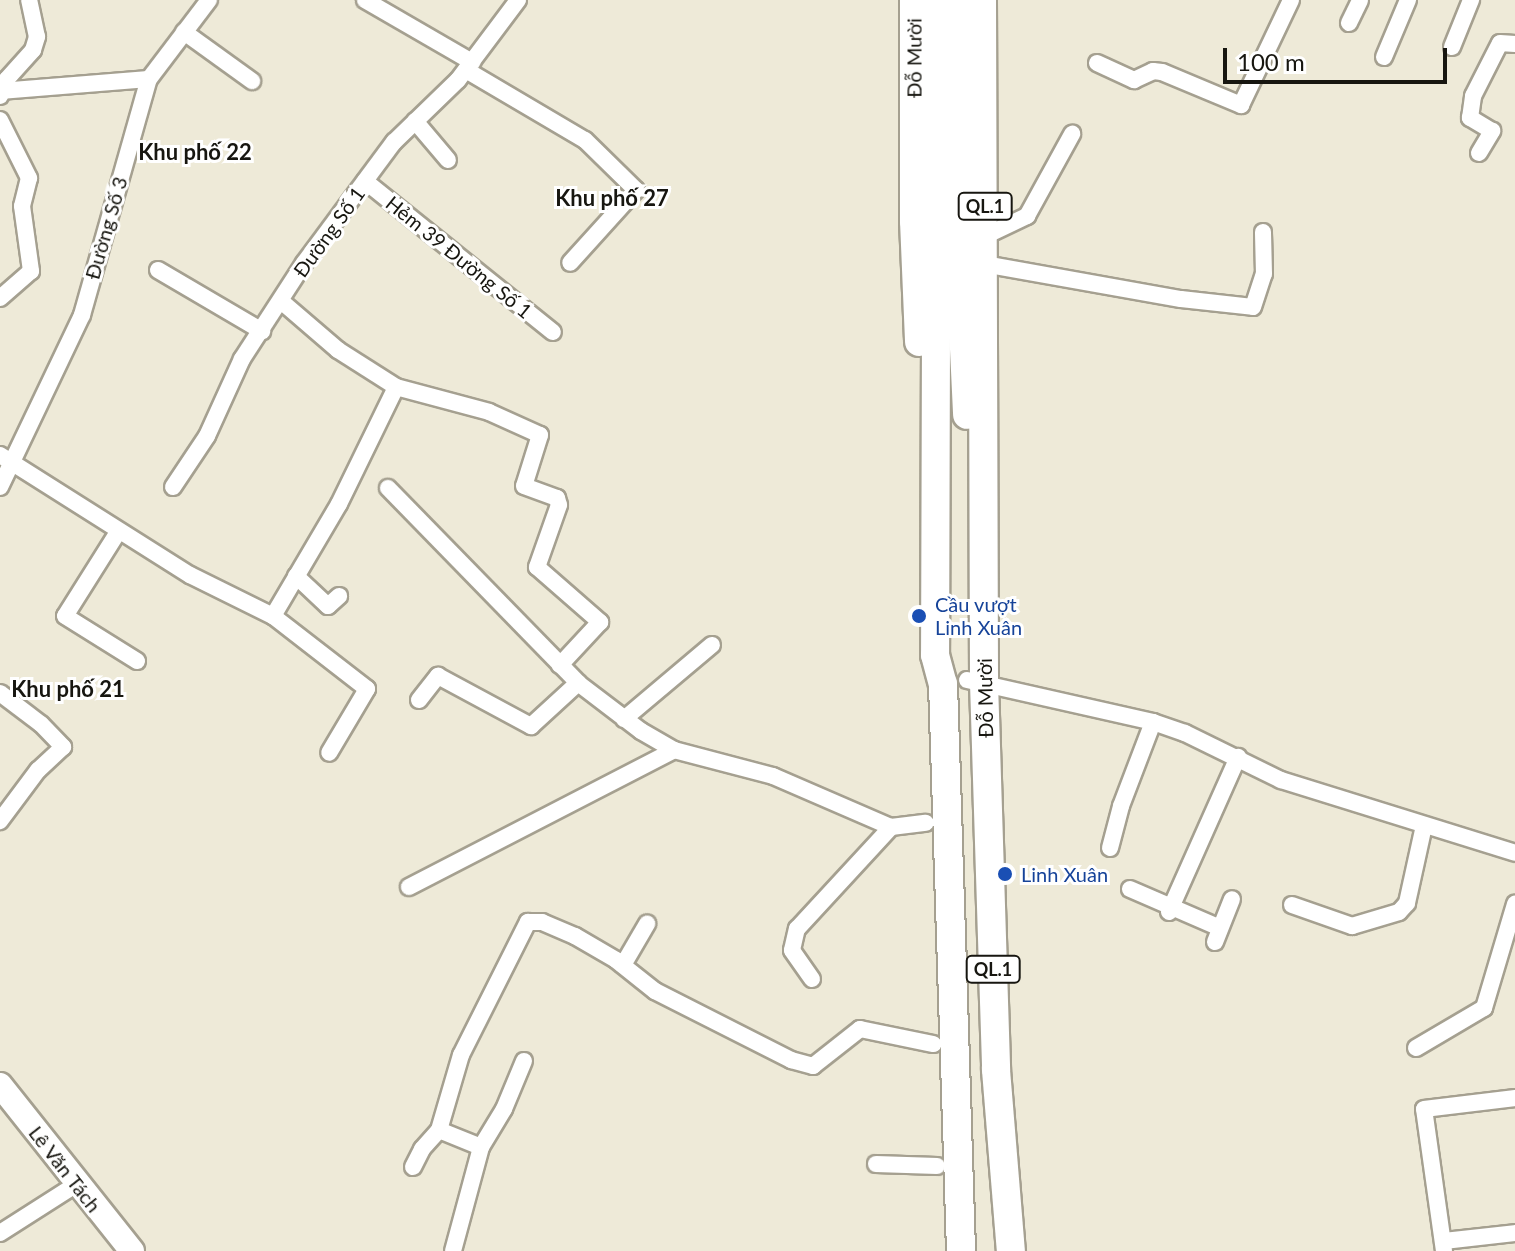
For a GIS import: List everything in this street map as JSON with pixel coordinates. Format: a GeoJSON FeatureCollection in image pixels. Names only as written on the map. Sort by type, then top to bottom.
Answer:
{"type":"FeatureCollection","features":[{"type":"Feature","properties":{"kind":"highway"},"geometry":{"type":"LineString","coordinates":[[898,0],[898,174],[914,221]]}},
{"type":"Feature","properties":{"kind":"highway","name":"Đỗ Mười"},"geometry":{"type":"LineString","coordinates":[[914,0],[914,221],[921,406],[935,449]]}},
{"type":"Feature","properties":{"kind":"highway","name":"QL.1"},"geometry":{"type":"LineString","coordinates":[[937,0],[960,265]]}},
{"type":"Feature","properties":{"kind":"highway","name":"QL.1"},"geometry":{"type":"LineString","coordinates":[[959,0],[960,265]]}},
{"type":"Feature","properties":{"kind":"highway","name":"Đỗ Mười"},"geometry":{"type":"LineString","coordinates":[[961,1251],[943,684],[935,655],[935,449],[960,265],[985,228],[982,0]]}},
{"type":"Feature","properties":{"kind":"highway"},"geometry":{"type":"LineString","coordinates":[[985,228],[1001,177],[997,0]]}},
{"type":"Feature","properties":{"kind":"highway","name":"Đỗ Mười"},"geometry":{"type":"LineString","coordinates":[[960,265],[976,424],[984,558],[976,682],[979,1067],[992,1251]]}},
{"type":"Feature","properties":{"kind":"highway","name":"Đỗ Mười"},"geometry":{"type":"LineString","coordinates":[[976,424],[969,526],[996,1070],[1011,1251]]}},
{"type":"Feature","properties":{"kind":"highway","name":"QL.1"},"geometry":{"type":"LineString","coordinates":[[969,526],[984,558]]}},
{"type":"Feature","properties":{"kind":"highway","name":"Đỗ Mười"},"geometry":{"type":"LineString","coordinates":[[935,655],[927,680],[926,823],[937,1166],[943,1251]]}},
{"type":"Feature","properties":{"kind":"main road","name":"Lê Văn Tách"},"geometry":{"type":"LineString","coordinates":[[0,1085],[132,1251]]}},
{"type":"Feature","properties":{"kind":"street"},"geometry":{"type":"LineString","coordinates":[[0,93],[33,50],[37,37],[29,0]]}},
{"type":"Feature","properties":{"kind":"street","name":"Đường Số 3"},"geometry":{"type":"LineString","coordinates":[[0,487],[7,459],[82,315],[149,79],[209,0]]}},
{"type":"Feature","properties":{"kind":"street"},"geometry":{"type":"LineString","coordinates":[[365,0],[585,140],[636,190],[570,263]]}},
{"type":"Feature","properties":{"kind":"street","name":"Đường Số 1"},"geometry":{"type":"LineString","coordinates":[[173,487],[207,436],[242,359],[304,263],[365,181],[415,121],[469,66],[518,0]]}},
{"type":"Feature","properties":{"kind":"street"},"geometry":{"type":"LineString","coordinates":[[1097,63],[1134,80],[1153,71],[1162,72],[1241,105],[1291,0]]}},
{"type":"Feature","properties":{"kind":"street"},"geometry":{"type":"LineString","coordinates":[[1349,23],[1360,0]]}},
{"type":"Feature","properties":{"kind":"street"},"geometry":{"type":"LineString","coordinates":[[1384,57],[1408,0]]}},
{"type":"Feature","properties":{"kind":"street"},"geometry":{"type":"LineString","coordinates":[[1452,47],[1471,0]]}},
{"type":"Feature","properties":{"kind":"street"},"geometry":{"type":"LineString","coordinates":[[184,32],[252,81]]}},
{"type":"Feature","properties":{"kind":"street"},"geometry":{"type":"LineString","coordinates":[[1479,153],[1492,131],[1470,118],[1473,96],[1500,43],[1515,44]]}},
{"type":"Feature","properties":{"kind":"street"},"geometry":{"type":"LineString","coordinates":[[0,93],[149,79]]}},
{"type":"Feature","properties":{"kind":"street"},"geometry":{"type":"LineString","coordinates":[[0,120],[29,178],[22,206],[31,271],[0,298]]}},
{"type":"Feature","properties":{"kind":"street"},"geometry":{"type":"LineString","coordinates":[[415,121],[448,160]]}},
{"type":"Feature","properties":{"kind":"street"},"geometry":{"type":"LineString","coordinates":[[985,228],[1027,216],[1072,134]]}},
{"type":"Feature","properties":{"kind":"street","name":"Hẻm 39 Đường Số 1"},"geometry":{"type":"LineString","coordinates":[[365,181],[553,332]]}},
{"type":"Feature","properties":{"kind":"street"},"geometry":{"type":"LineString","coordinates":[[960,265],[1253,307],[1264,274],[1263,232]]}},
{"type":"Feature","properties":{"kind":"street"},"geometry":{"type":"LineString","coordinates":[[158,270],[262,331]]}},
{"type":"Feature","properties":{"kind":"street"},"geometry":{"type":"LineString","coordinates":[[281,301],[338,350],[396,387],[489,412],[540,435],[524,486],[557,498],[559,505],[537,567],[600,622],[560,665]]}},
{"type":"Feature","properties":{"kind":"street"},"geometry":{"type":"LineString","coordinates":[[273,616],[339,504],[396,387]]}},
{"type":"Feature","properties":{"kind":"street"},"geometry":{"type":"LineString","coordinates":[[7,459],[190,575],[273,616],[367,689],[329,753]]}},
{"type":"Feature","properties":{"kind":"street"},"geometry":{"type":"LineString","coordinates":[[388,488],[578,683],[624,719],[674,750],[773,776],[891,827],[926,823]]}},
{"type":"Feature","properties":{"kind":"street"},"geometry":{"type":"LineString","coordinates":[[118,532],[65,616],[137,661]]}},
{"type":"Feature","properties":{"kind":"street"},"geometry":{"type":"LineString","coordinates":[[296,576],[328,606],[339,596]]}},
{"type":"Feature","properties":{"kind":"street"},"geometry":{"type":"LineString","coordinates":[[624,719],[712,645]]}},
{"type":"Feature","properties":{"kind":"street"},"geometry":{"type":"LineString","coordinates":[[419,700],[438,676],[531,726],[578,683]]}},
{"type":"Feature","properties":{"kind":"street"},"geometry":{"type":"LineString","coordinates":[[976,682],[1153,722],[1238,757],[1281,780],[1515,853]]}},
{"type":"Feature","properties":{"kind":"street"},"geometry":{"type":"LineString","coordinates":[[0,693],[41,724],[63,747],[38,770],[0,821]]}},
{"type":"Feature","properties":{"kind":"street"},"geometry":{"type":"LineString","coordinates":[[1110,848],[1121,806],[1153,722]]}},
{"type":"Feature","properties":{"kind":"street"},"geometry":{"type":"LineString","coordinates":[[409,887],[674,750]]}},
{"type":"Feature","properties":{"kind":"street"},"geometry":{"type":"LineString","coordinates":[[1170,909],[1238,757]]}},
{"type":"Feature","properties":{"kind":"street"},"geometry":{"type":"LineString","coordinates":[[1292,905],[1352,926],[1399,912],[1407,903],[1424,826]]}},
{"type":"Feature","properties":{"kind":"street"},"geometry":{"type":"LineString","coordinates":[[812,979],[792,950],[797,929],[891,827]]}},
{"type":"Feature","properties":{"kind":"street"},"geometry":{"type":"LineString","coordinates":[[1130,889],[1218,935],[1232,899]]}},
{"type":"Feature","properties":{"kind":"street"},"geometry":{"type":"LineString","coordinates":[[1416,1048],[1484,1008],[1515,904]]}},
{"type":"Feature","properties":{"kind":"street"},"geometry":{"type":"LineString","coordinates":[[413,1167],[422,1149],[439,1130],[461,1055],[528,922],[542,922],[575,936],[623,965],[655,991],[791,1060],[813,1066],[860,1029],[933,1044]]}},
{"type":"Feature","properties":{"kind":"street"},"geometry":{"type":"LineString","coordinates":[[623,965],[647,924]]}},
{"type":"Feature","properties":{"kind":"street"},"geometry":{"type":"LineString","coordinates":[[453,1251],[481,1147],[504,1109],[524,1061]]}},
{"type":"Feature","properties":{"kind":"street"},"geometry":{"type":"LineString","coordinates":[[1515,1098],[1424,1109],[1444,1246],[1515,1233]]}},
{"type":"Feature","properties":{"kind":"street"},"geometry":{"type":"LineString","coordinates":[[439,1130],[481,1147]]}},
{"type":"Feature","properties":{"kind":"street"},"geometry":{"type":"LineString","coordinates":[[876,1164],[905,1168],[937,1166]]}},
{"type":"Feature","properties":{"kind":"street"},"geometry":{"type":"LineString","coordinates":[[0,1233],[77,1184]]}},
{"type":"Feature","properties":{"kind":"place","name":"Cầu vượt Linh Xuân"},"geometry":{"type":"Point","coordinates":[919,616]}},
{"type":"Feature","properties":{"kind":"place","name":"Linh Xuân"},"geometry":{"type":"Point","coordinates":[1005,874]}},
{"type":"Feature","properties":{"kind":"district","name":"Khu phố 22"},"geometry":{"type":"Point","coordinates":[195,152]}},
{"type":"Feature","properties":{"kind":"district","name":"Khu phố 27"},"geometry":{"type":"Point","coordinates":[612,198]}},
{"type":"Feature","properties":{"kind":"district","name":"Khu phố 21"},"geometry":{"type":"Point","coordinates":[68,689]}}]}
